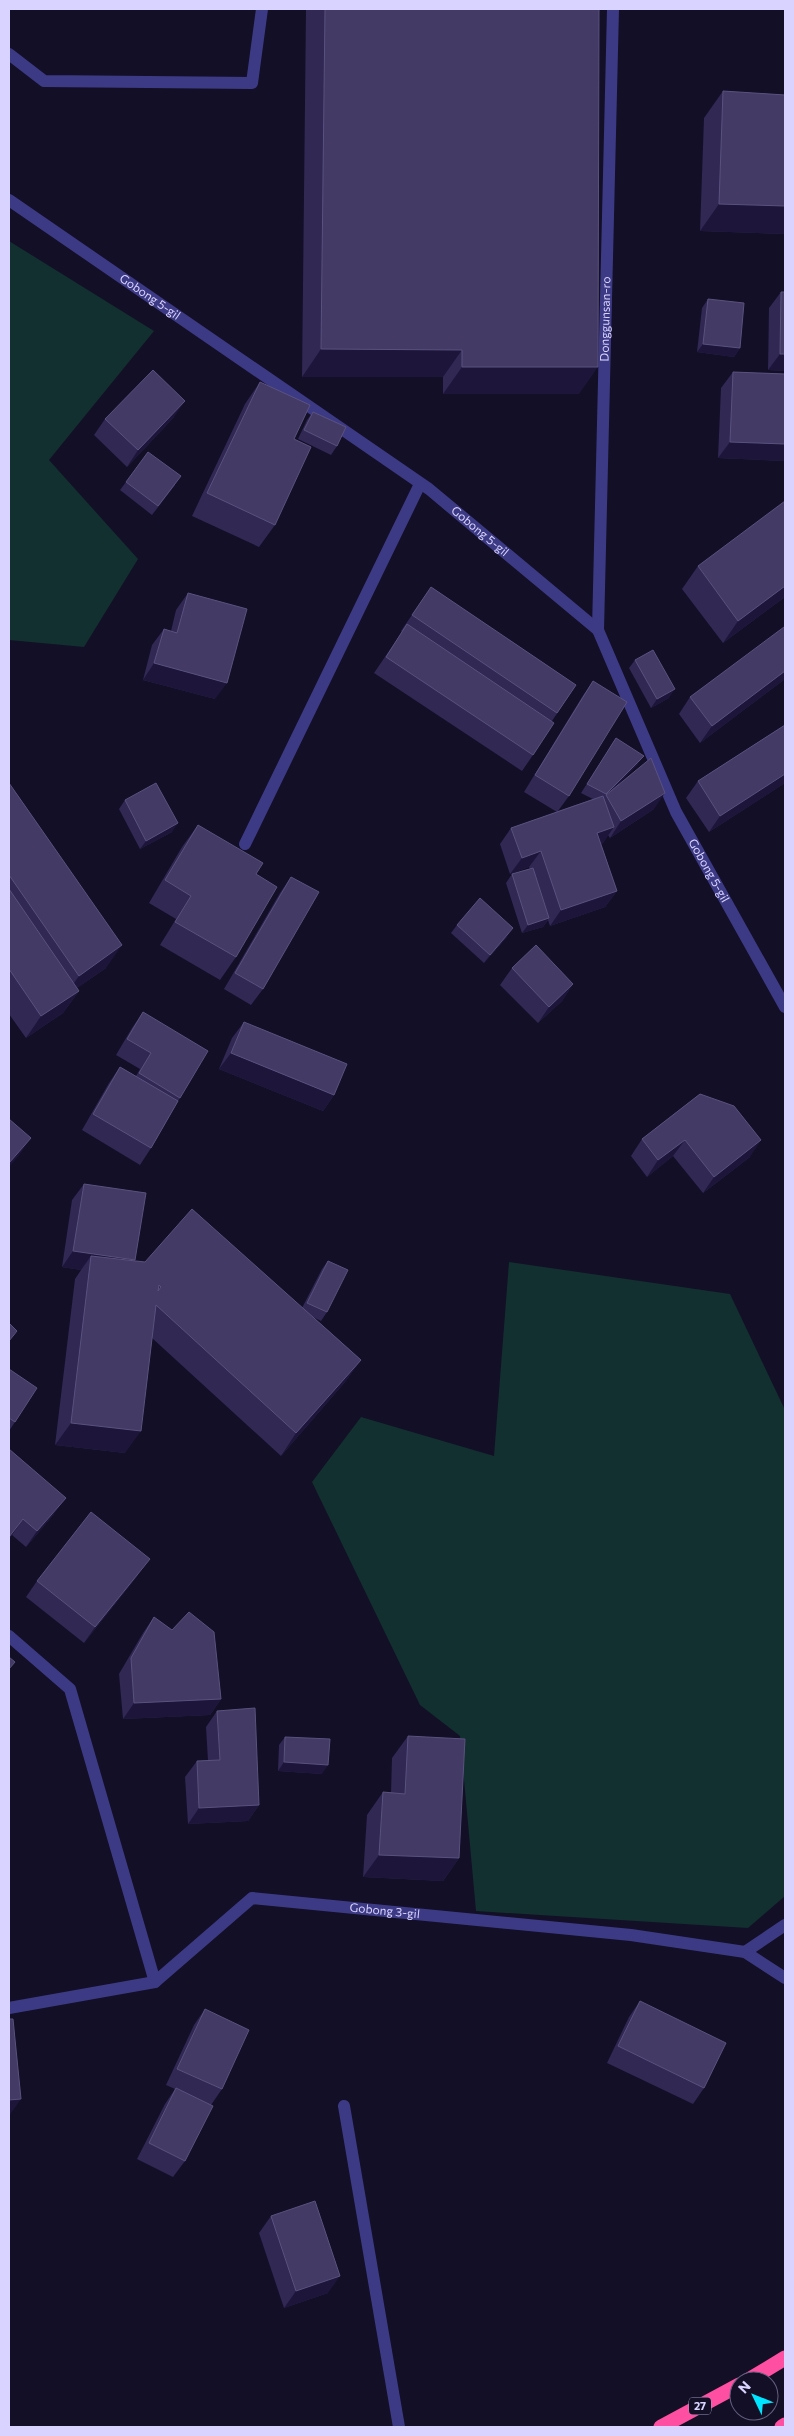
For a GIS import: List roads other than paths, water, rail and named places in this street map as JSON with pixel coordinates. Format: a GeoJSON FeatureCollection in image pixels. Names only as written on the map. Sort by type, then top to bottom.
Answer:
{"type":"FeatureCollection","features":[{"type":"Feature","properties":{"kind":"highway"},"geometry":{"type":"LineString","coordinates":[[764,2371],[785,2358]]}},
{"type":"Feature","properties":{"kind":"highway","name":"27"},"geometry":{"type":"LineString","coordinates":[[661,2427],[729,2390]]}},
{"type":"Feature","properties":{"kind":"street"},"geometry":{"type":"LineString","coordinates":[[9,54],[44,81],[252,83],[262,9]]}},
{"type":"Feature","properties":{"kind":"street","name":"Donggunsan-ro"},"geometry":{"type":"LineString","coordinates":[[598,630],[613,9]]}},
{"type":"Feature","properties":{"kind":"street","name":"Gobong 5-gil"},"geometry":{"type":"LineString","coordinates":[[9,200],[420,484],[598,630],[676,812],[785,1007]]}},
{"type":"Feature","properties":{"kind":"street"},"geometry":{"type":"LineString","coordinates":[[245,844],[420,484]]}},
{"type":"Feature","properties":{"kind":"street"},"geometry":{"type":"LineString","coordinates":[[9,1636],[70,1689],[155,1982],[9,2008]]}},
{"type":"Feature","properties":{"kind":"street","name":"Gobong 3-gil"},"geometry":{"type":"LineString","coordinates":[[155,1982],[252,1898],[631,1935],[745,1952],[785,1978]]}},
{"type":"Feature","properties":{"kind":"street"},"geometry":{"type":"LineString","coordinates":[[745,1952],[785,1925]]}},
{"type":"Feature","properties":{"kind":"street"},"geometry":{"type":"LineString","coordinates":[[344,2106],[399,2427]]}}]}
